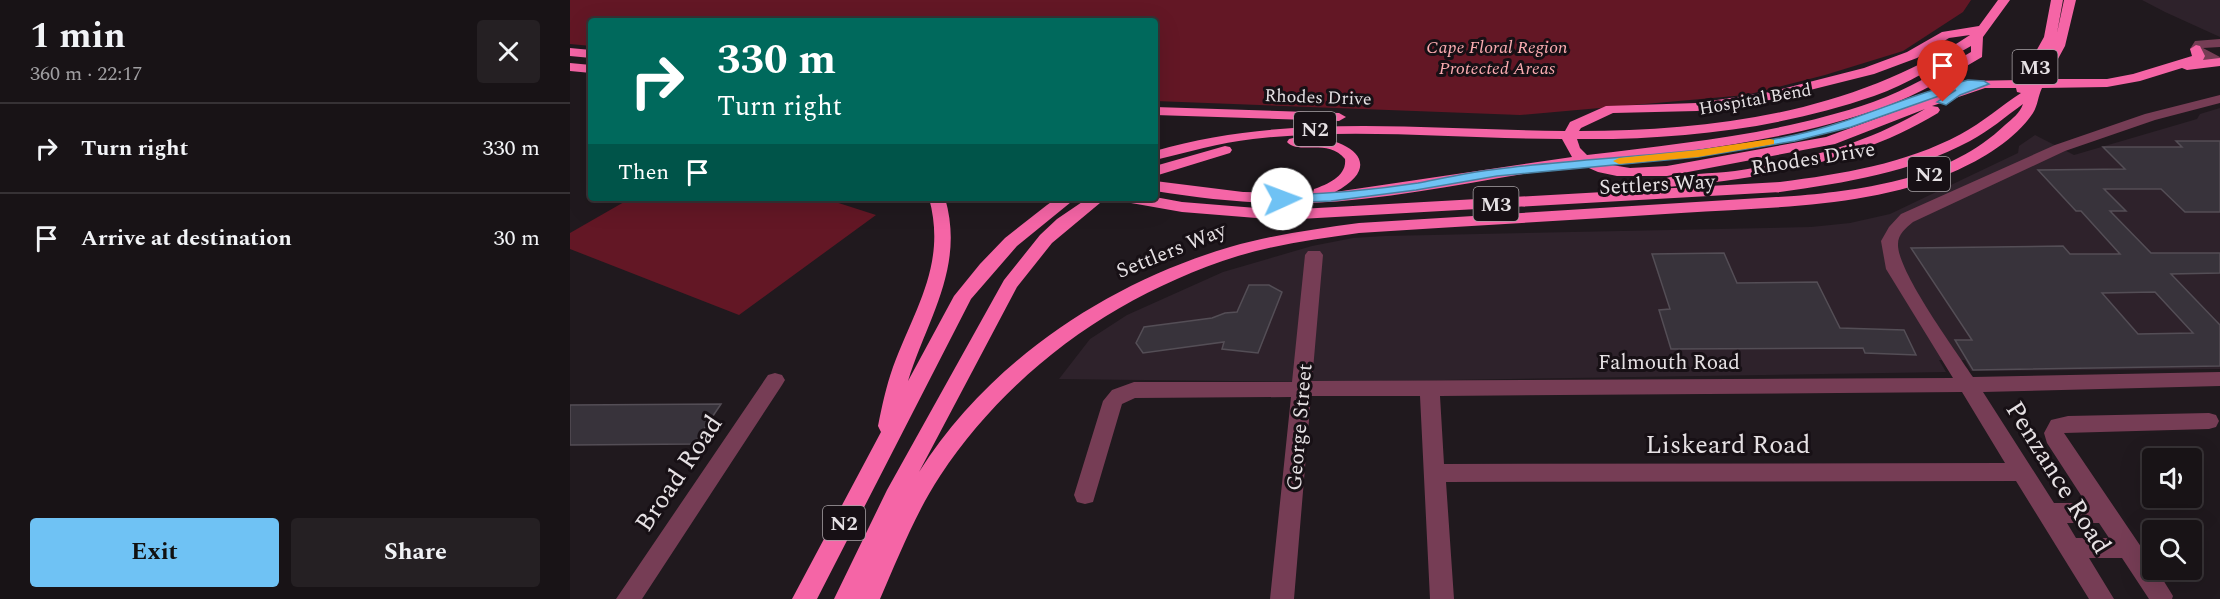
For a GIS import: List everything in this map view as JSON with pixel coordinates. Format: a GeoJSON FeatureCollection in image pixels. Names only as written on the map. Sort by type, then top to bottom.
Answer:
{"type":"FeatureCollection","features":[{"type":"Feature","properties":{"kind":"highway","name":"Hospital Bend"},"geometry":{"type":"LineString","coordinates":[[1478,133],[1553,136],[1626,135],[1703,129],[1770,119],[1825,106],[1893,83],[1930,65],[1980,33],[2004,0]]}},
{"type":"Feature","properties":{"kind":"highway","name":"M3"},"geometry":{"type":"LineString","coordinates":[[1990,122],[2017,97],[2033,70],[2050,37],[2057,0]]}},
{"type":"Feature","properties":{"kind":"highway","name":"N2"},"geometry":{"type":"LineString","coordinates":[[2033,92],[2049,68],[2066,31],[2070,0]]}},
{"type":"Feature","properties":{"kind":"highway"},"geometry":{"type":"LineString","coordinates":[[1158,186],[1282,199],[1331,197],[1416,187],[1497,172],[1740,137],[1804,125],[1848,114],[1906,94],[1953,70],[1977,54],[1980,33],[1946,35],[1912,55],[1869,71],[1770,96],[1697,107],[1611,109],[1575,125],[1569,136],[1574,151],[1589,163],[1611,171],[1641,174],[1683,169],[1830,141],[1985,84]]}},
{"type":"Feature","properties":{"kind":"highway"},"geometry":{"type":"LineString","coordinates":[[2147,75],[2198,59],[2196,49]]}},
{"type":"Feature","properties":{"kind":"highway"},"geometry":{"type":"LineString","coordinates":[[570,52],[588,54]]}},
{"type":"Feature","properties":{"kind":"highway"},"geometry":{"type":"LineString","coordinates":[[1497,172],[1698,154],[1795,138],[1847,125],[1941,90],[1968,84],[2107,83],[2220,62]]}},
{"type":"Feature","properties":{"kind":"highway"},"geometry":{"type":"LineString","coordinates":[[1990,122],[2010,105],[2033,92]]}},
{"type":"Feature","properties":{"kind":"highway","name":"Settlers Way"},"geometry":{"type":"LineString","coordinates":[[868,599],[919,491],[953,442],[989,400],[1034,357],[1070,329],[1116,300],[1168,274],[1239,249],[1308,233],[1802,201],[1885,188],[1942,170],[1982,150],[2027,112],[2033,92]]}},
{"type":"Feature","properties":{"kind":"highway"},"geometry":{"type":"LineString","coordinates":[[1234,212],[1674,182],[1745,174],[1818,158],[1864,144],[1917,119],[1956,93]]}},
{"type":"Feature","properties":{"kind":"highway","name":"Rhodes Drive"},"geometry":{"type":"LineString","coordinates":[[1158,111],[1417,121],[1478,133]]}},
{"type":"Feature","properties":{"kind":"highway","name":"Rhodes Drive"},"geometry":{"type":"LineString","coordinates":[[1146,201],[1234,212],[1282,215],[1780,187],[1854,175],[1916,159],[1959,141],[1990,122]]}},
{"type":"Feature","properties":{"kind":"highway","name":"N2"},"geometry":{"type":"LineString","coordinates":[[1158,155],[1209,141],[1281,130],[1478,133]]}},
{"type":"Feature","properties":{"kind":"highway"},"geometry":{"type":"LineString","coordinates":[[1158,170],[1218,152],[1273,142],[1326,143],[1345,150],[1353,160],[1354,166],[1349,176],[1330,189],[1309,193],[1255,196]]}},
{"type":"Feature","properties":{"kind":"highway"},"geometry":{"type":"LineString","coordinates":[[884,448],[896,388],[921,325],[939,267],[943,231],[938,201]]}},
{"type":"Feature","properties":{"kind":"highway","name":"N2"},"geometry":{"type":"LineString","coordinates":[[804,599],[963,296],[988,264],[1018,235],[1064,201]]}},
{"type":"Feature","properties":{"kind":"highway"},"geometry":{"type":"LineString","coordinates":[[846,599],[900,487],[1015,276],[1046,238],[1094,201]]}},
{"type":"Feature","properties":{"kind":"street"},"geometry":{"type":"LineString","coordinates":[[2220,44],[2199,44],[2196,49],[2205,56],[2220,62]]}},
{"type":"Feature","properties":{"kind":"street","name":"Penzance Road"},"geometry":{"type":"LineString","coordinates":[[2102,599],[1895,269],[1888,245],[1894,230],[1907,219],[2060,148],[2150,117],[2220,99]]}},
{"type":"Feature","properties":{"kind":"street","name":"George Street"},"geometry":{"type":"LineString","coordinates":[[1282,599],[1314,255]]}},
{"type":"Feature","properties":{"kind":"street","name":"Falmouth Road"},"geometry":{"type":"LineString","coordinates":[[1085,495],[1110,408],[1119,395],[1134,390],[1968,385],[2220,379]]}},
{"type":"Feature","properties":{"kind":"street","name":"Broad Road"},"geometry":{"type":"LineString","coordinates":[[628,599],[775,380]]}},
{"type":"Feature","properties":{"kind":"street"},"geometry":{"type":"LineString","coordinates":[[1429,387],[1442,599]]}},
{"type":"Feature","properties":{"kind":"street"},"geometry":{"type":"LineString","coordinates":[[2161,596],[2058,443],[2054,433],[2058,426],[2068,424],[2209,421]]}},
{"type":"Feature","properties":{"kind":"street","name":"Liskeard Road"},"geometry":{"type":"LineString","coordinates":[[1434,473],[2022,472]]}},
{"type":"Feature","properties":{"kind":"street"},"geometry":{"type":"LineString","coordinates":[[2048,513],[2105,513]]}},
{"type":"Feature","properties":{"kind":"street"},"geometry":{"type":"LineString","coordinates":[[2070,548],[2129,548]]}},
{"type":"Feature","properties":{"kind":"shaded area"},"geometry":{"type":"Polygon","coordinates":[[[2142,0],[2220,0],[2220,37],[2165,12],[2142,0]]]}},
{"type":"Feature","properties":{"kind":"shaded area"},"geometry":{"type":"Polygon","coordinates":[[[2220,108],[2220,369],[1971,371],[1965,360],[1939,360],[1946,372],[1316,382],[1059,379],[1090,339],[1127,315],[1223,272],[1312,246],[1353,238],[1385,236],[1811,227],[1850,223],[1890,214],[2018,153],[2019,146],[2035,135],[2074,155],[2197,119],[2200,114],[2220,108]]]}},
{"type":"Feature","properties":{"kind":"green space","name":"Cape Floral Region Protected Areas"},"geometry":{"type":"Polygon","coordinates":[[[570,0],[1971,0],[1963,12],[1903,51],[1825,75],[1746,95],[1520,115],[1158,101],[1158,18],[588,18],[588,46],[570,44],[570,0]]]}},
{"type":"Feature","properties":{"kind":"green space"},"geometry":{"type":"Polygon","coordinates":[[[626,201],[832,201],[876,215],[739,315],[570,249],[570,233],[626,201]]]}},
{"type":"Feature","properties":{"kind":"building"},"geometry":{"type":"Polygon","coordinates":[[[2176,141],[2220,141],[2220,212],[2185,212],[2161,189],[2104,189],[2126,211],[2110,211],[2151,253],[2220,253],[2220,273],[2171,274],[2220,325],[2220,366],[1973,370],[1955,340],[1972,340],[1911,248],[2063,246],[2070,254],[2120,254],[2081,211],[2076,211],[2038,170],[2125,169],[2103,147],[2182,147],[2176,141]],[[2155,292],[2102,293],[2138,334],[2193,333],[2155,292]]]}},
{"type":"Feature","properties":{"kind":"building"},"geometry":{"type":"Polygon","coordinates":[[[1724,253],[1737,283],[1817,282],[1840,328],[1904,330],[1916,355],[1865,353],[1863,348],[1671,349],[1659,310],[1670,309],[1652,254],[1724,253]]]}},
{"type":"Feature","properties":{"kind":"building"},"geometry":{"type":"Polygon","coordinates":[[[1249,285],[1269,285],[1282,292],[1258,353],[1222,349],[1224,342],[1143,353],[1136,343],[1144,327],[1212,318],[1225,313],[1237,312],[1249,285]]]}},
{"type":"Feature","properties":{"kind":"building"},"geometry":{"type":"Polygon","coordinates":[[[721,404],[694,444],[570,445],[570,405],[721,404]]]}},
{"type":"Feature","properties":{"kind":"slow traffic"},"geometry":{"type":"LineString","coordinates":[[1619,161],[1698,154],[1770,142]]}},
{"type":"Feature","properties":{"kind":"route"},"geometry":{"type":"LineString","coordinates":[[1282,199],[1331,197],[1416,187],[1497,172],[1698,154],[1795,138],[1847,125],[1941,90],[1968,84],[1984,84],[1956,93],[1943,102]]}}]}
